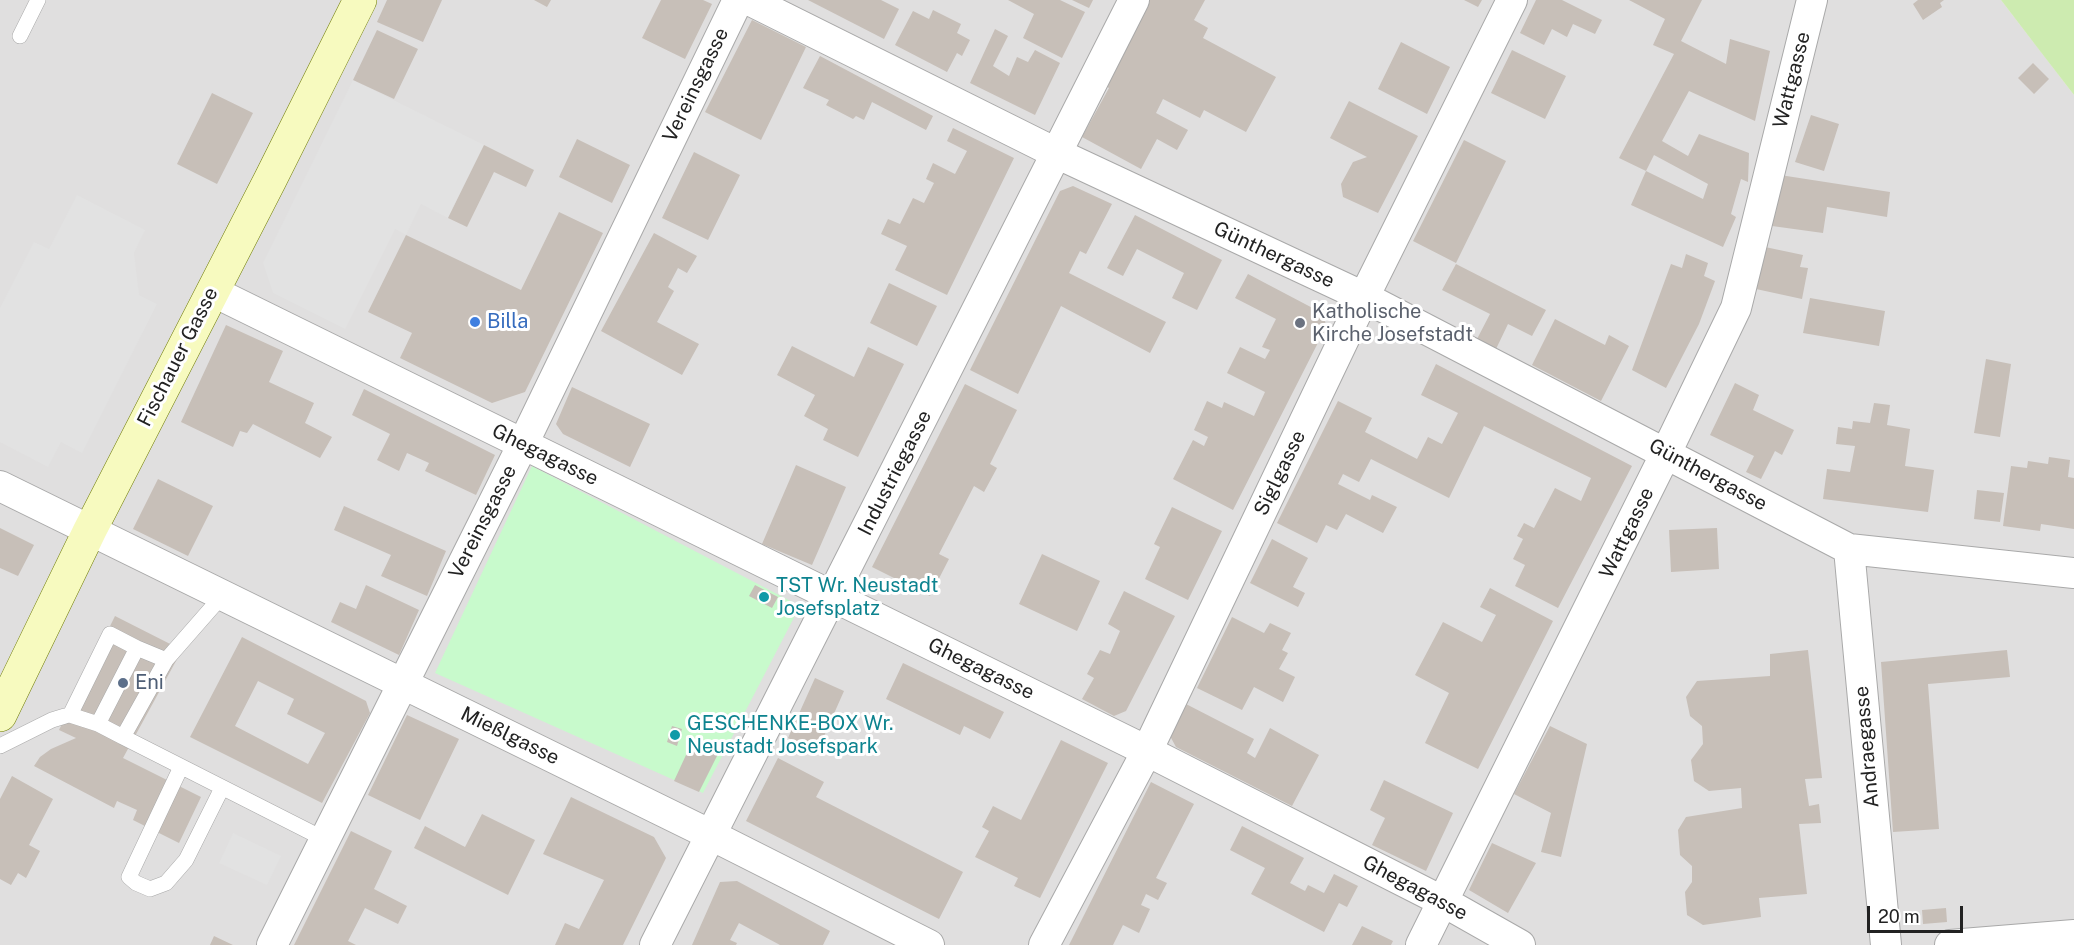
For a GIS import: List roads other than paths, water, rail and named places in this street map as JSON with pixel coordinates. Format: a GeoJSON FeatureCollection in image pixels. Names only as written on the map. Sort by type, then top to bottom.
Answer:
{"type":"FeatureCollection","features":[{"type":"Feature","properties":{"kind":"main road","name":"Fischauer Gasse"},"geometry":{"type":"LineString","coordinates":[[0,715],[90,530],[360,0]]}},
{"type":"Feature","properties":{"kind":"street","name":"Vereinsgasse"},"geometry":{"type":"LineString","coordinates":[[272,945],[401,683],[523,444],[738,0]]}},
{"type":"Feature","properties":{"kind":"street","name":"Günthergasse"},"geometry":{"type":"LineString","coordinates":[[749,0],[1056,153],[1364,297],[1849,549],[2074,573]]}},
{"type":"Feature","properties":{"kind":"street","name":"Industriegasse"},"geometry":{"type":"LineString","coordinates":[[655,945],[834,596],[1134,0]]}},
{"type":"Feature","properties":{"kind":"street","name":"Siglgasse"},"geometry":{"type":"LineString","coordinates":[[1044,945],[1147,751],[1364,297],[1512,0]]}},
{"type":"Feature","properties":{"kind":"street","name":"Wattgasse"},"geometry":{"type":"LineString","coordinates":[[1421,945],[1736,308],[1812,0]]}},
{"type":"Feature","properties":{"kind":"street","name":"Ghegagasse"},"geometry":{"type":"LineString","coordinates":[[212,291],[1147,751],[1444,902],[1520,945]]}},
{"type":"Feature","properties":{"kind":"street","name":"Mießlgasse"},"geometry":{"type":"LineString","coordinates":[[0,486],[711,835],[928,945]]}},
{"type":"Feature","properties":{"kind":"street","name":"Andraegasse"},"geometry":{"type":"LineString","coordinates":[[1849,549],[1886,945]]}},
{"type":"Feature","properties":{"kind":"street"},"geometry":{"type":"LineString","coordinates":[[1950,945],[2074,935]]}},
{"type":"Feature","properties":{"kind":"lane"},"geometry":{"type":"LineString","coordinates":[[20,36],[38,0]]}},
{"type":"Feature","properties":{"kind":"lane"},"geometry":{"type":"LineString","coordinates":[[123,737],[166,660],[222,596]]}},
{"type":"Feature","properties":{"kind":"lane"},"geometry":{"type":"LineString","coordinates":[[70,716],[110,634],[166,660]]}},
{"type":"Feature","properties":{"kind":"lane"},"geometry":{"type":"LineString","coordinates":[[98,724],[137,648]]}},
{"type":"Feature","properties":{"kind":"lane"},"geometry":{"type":"LineString","coordinates":[[0,746],[52,720],[70,716],[98,724],[324,839]]}},
{"type":"Feature","properties":{"kind":"lane"},"geometry":{"type":"LineString","coordinates":[[181,766],[129,877],[136,883],[150,889],[166,883],[186,860],[222,788]]}},
{"type":"Feature","properties":{"kind":"place","name":"Billa"},"geometry":{"type":"Point","coordinates":[475,322]}},
{"type":"Feature","properties":{"kind":"place","name":"Katholische Kirche Josefstadt"},"geometry":{"type":"Point","coordinates":[1300,323]}},
{"type":"Feature","properties":{"kind":"place","name":"TST Wr. Neustadt Josefsplatz"},"geometry":{"type":"Point","coordinates":[764,597]}},
{"type":"Feature","properties":{"kind":"place","name":"Eni"},"geometry":{"type":"Point","coordinates":[123,683]}},
{"type":"Feature","properties":{"kind":"place","name":"GESCHENKE-BOX Wr. Neustadt Josefspark"},"geometry":{"type":"Point","coordinates":[675,735]}}]}
